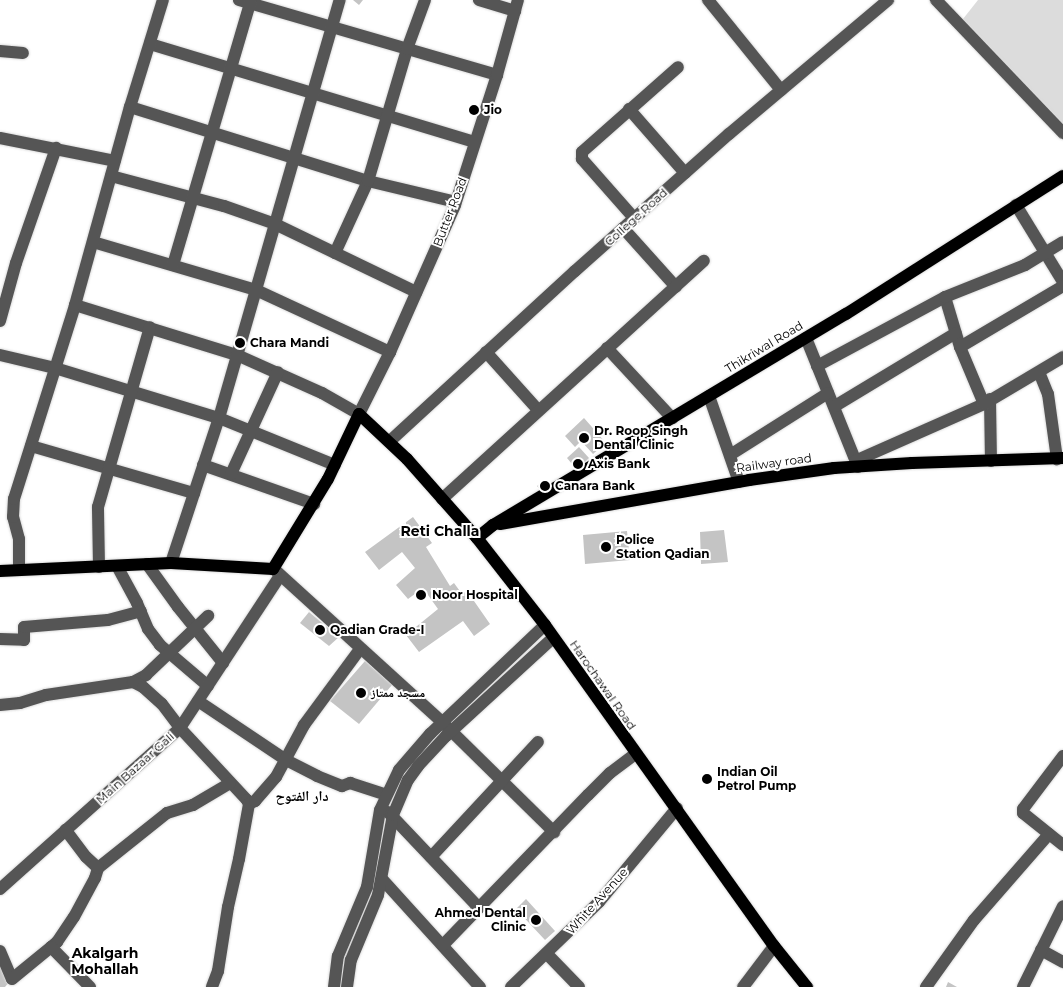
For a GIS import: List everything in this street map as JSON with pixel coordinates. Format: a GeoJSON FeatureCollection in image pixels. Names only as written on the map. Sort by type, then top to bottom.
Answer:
{"type":"FeatureCollection","features":[{"type":"Feature","properties":{"kind":"main road","name":"Thikriwal Road"},"geometry":{"type":"LineString","coordinates":[[477,538],[493,525],[806,338],[1063,176]]}},
{"type":"Feature","properties":{"kind":"main road","name":"Harochawal Road"},"geometry":{"type":"LineString","coordinates":[[359,414],[390,441],[477,538],[545,626],[774,946],[808,987]]}},
{"type":"Feature","properties":{"kind":"main road"},"geometry":{"type":"LineString","coordinates":[[0,571],[171,563],[276,572],[335,465],[359,414]]}},
{"type":"Feature","properties":{"kind":"main road","name":"Railway road"},"geometry":{"type":"LineString","coordinates":[[493,525],[739,482],[856,464],[1060,458]]}},
{"type":"Feature","properties":{"kind":"street"},"geometry":{"type":"LineString","coordinates":[[19,570],[18,539],[13,517],[14,499],[94,242],[130,107],[163,0]]}},
{"type":"Feature","properties":{"kind":"street"},"geometry":{"type":"LineString","coordinates":[[171,563],[219,418],[340,0]]}},
{"type":"Feature","properties":{"kind":"street"},"geometry":{"type":"LineString","coordinates":[[335,253],[368,181],[407,49],[425,0]]}},
{"type":"Feature","properties":{"kind":"street"},"geometry":{"type":"LineString","coordinates":[[479,0],[516,5]]}},
{"type":"Feature","properties":{"kind":"street"},"geometry":{"type":"LineString","coordinates":[[708,0],[781,90]]}},
{"type":"Feature","properties":{"kind":"street"},"geometry":{"type":"LineString","coordinates":[[936,0],[1063,133]]}},
{"type":"Feature","properties":{"kind":"street"},"geometry":{"type":"LineString","coordinates":[[173,265],[232,68],[247,1],[497,75]]}},
{"type":"Feature","properties":{"kind":"street","name":"College Road"},"geometry":{"type":"LineString","coordinates":[[390,441],[634,218],[883,2]]}},
{"type":"Feature","properties":{"kind":"street","name":"Butter Road"},"geometry":{"type":"LineString","coordinates":[[359,414],[390,352],[456,202],[497,75],[516,5]]}},
{"type":"Feature","properties":{"kind":"street"},"geometry":{"type":"LineString","coordinates":[[150,44],[475,142]]}},
{"type":"Feature","properties":{"kind":"street"},"geometry":{"type":"LineString","coordinates":[[0,51],[23,53]]}},
{"type":"Feature","properties":{"kind":"street"},"geometry":{"type":"LineString","coordinates":[[634,218],[581,156],[584,149],[678,66]]}},
{"type":"Feature","properties":{"kind":"street"},"geometry":{"type":"LineString","coordinates":[[130,107],[368,181],[456,202]]}},
{"type":"Feature","properties":{"kind":"street"},"geometry":{"type":"LineString","coordinates":[[629,109],[685,173]]}},
{"type":"Feature","properties":{"kind":"street"},"geometry":{"type":"LineString","coordinates":[[0,138],[115,161]]}},
{"type":"Feature","properties":{"kind":"street"},"geometry":{"type":"LineString","coordinates":[[0,321],[16,263],[56,148]]}},
{"type":"Feature","properties":{"kind":"street"},"geometry":{"type":"LineString","coordinates":[[111,176],[193,198],[275,224],[416,292]]}},
{"type":"Feature","properties":{"kind":"street"},"geometry":{"type":"LineString","coordinates":[[1016,205],[1063,282]]}},
{"type":"Feature","properties":{"kind":"street"},"geometry":{"type":"LineString","coordinates":[[623,228],[676,287]]}},
{"type":"Feature","properties":{"kind":"street"},"geometry":{"type":"LineString","coordinates":[[94,242],[256,290],[390,352]]}},
{"type":"Feature","properties":{"kind":"street"},"geometry":{"type":"LineString","coordinates":[[817,366],[946,298],[1018,268],[1046,254],[1063,242]]}},
{"type":"Feature","properties":{"kind":"street"},"geometry":{"type":"LineString","coordinates":[[442,499],[704,261]]}},
{"type":"Feature","properties":{"kind":"street"},"geometry":{"type":"LineString","coordinates":[[960,347],[1063,286]]}},
{"type":"Feature","properties":{"kind":"street"},"geometry":{"type":"LineString","coordinates":[[946,298],[960,347],[987,401],[991,461]]}},
{"type":"Feature","properties":{"kind":"street"},"geometry":{"type":"LineString","coordinates":[[75,305],[237,355],[278,372],[359,414]]}},
{"type":"Feature","properties":{"kind":"street"},"geometry":{"type":"LineString","coordinates":[[99,567],[98,507],[150,328]]}},
{"type":"Feature","properties":{"kind":"street"},"geometry":{"type":"LineString","coordinates":[[835,406],[956,333]]}},
{"type":"Feature","properties":{"kind":"street"},"geometry":{"type":"LineString","coordinates":[[806,338],[835,406],[856,464],[987,401],[1063,357]]}},
{"type":"Feature","properties":{"kind":"street"},"geometry":{"type":"LineString","coordinates":[[607,348],[672,418]]}},
{"type":"Feature","properties":{"kind":"street"},"geometry":{"type":"LineString","coordinates":[[486,352],[538,410]]}},
{"type":"Feature","properties":{"kind":"street"},"geometry":{"type":"LineString","coordinates":[[0,355],[55,368],[219,418],[335,465]]}},
{"type":"Feature","properties":{"kind":"street"},"geometry":{"type":"LineString","coordinates":[[231,474],[278,372]]}},
{"type":"Feature","properties":{"kind":"street"},"geometry":{"type":"LineString","coordinates":[[1039,372],[1048,394],[1060,458]]}},
{"type":"Feature","properties":{"kind":"street"},"geometry":{"type":"LineString","coordinates":[[730,455],[828,393]]}},
{"type":"Feature","properties":{"kind":"street"},"geometry":{"type":"LineString","coordinates":[[709,396],[739,482]]}},
{"type":"Feature","properties":{"kind":"street"},"geometry":{"type":"LineString","coordinates":[[31,446],[194,493]]}},
{"type":"Feature","properties":{"kind":"street"},"geometry":{"type":"LineString","coordinates":[[203,464],[314,504]]}},
{"type":"Feature","properties":{"kind":"street"},"geometry":{"type":"LineString","coordinates":[[147,564],[223,662]]}},
{"type":"Feature","properties":{"kind":"street"},"geometry":{"type":"LineString","coordinates":[[117,566],[141,611],[148,629],[169,653],[208,686]]}},
{"type":"Feature","properties":{"kind":"street"},"geometry":{"type":"LineString","coordinates":[[276,572],[447,727],[554,832]]}},
{"type":"Feature","properties":{"kind":"street","name":"Main Bazaar Gali"},"geometry":{"type":"LineString","coordinates":[[0,889],[180,728],[223,662],[276,572]]}},
{"type":"Feature","properties":{"kind":"street"},"geometry":{"type":"LineString","coordinates":[[0,639],[24,640],[24,626],[108,620],[141,611]]}},
{"type":"Feature","properties":{"kind":"street"},"geometry":{"type":"LineString","coordinates":[[0,705],[46,695],[133,682],[146,675],[208,616]]}},
{"type":"Feature","properties":{"kind":"street"},"geometry":{"type":"LineString","coordinates":[[348,987],[350,960],[376,885],[393,816],[412,774],[447,727],[545,626]]}},
{"type":"Feature","properties":{"kind":"street"},"geometry":{"type":"LineString","coordinates":[[334,987],[338,956],[376,885],[380,810],[402,764],[553,638]]}},
{"type":"Feature","properties":{"kind":"street"},"geometry":{"type":"LineString","coordinates":[[249,804],[255,801],[276,777],[304,725],[360,649]]}},
{"type":"Feature","properties":{"kind":"street"},"geometry":{"type":"LineString","coordinates":[[133,682],[143,687],[162,704],[180,728],[249,804]]}},
{"type":"Feature","properties":{"kind":"street"},"geometry":{"type":"LineString","coordinates":[[198,701],[286,760],[317,776],[342,786],[350,783],[386,795]]}},
{"type":"Feature","properties":{"kind":"street"},"geometry":{"type":"LineString","coordinates":[[431,856],[538,742]]}},
{"type":"Feature","properties":{"kind":"street"},"geometry":{"type":"LineString","coordinates":[[443,945],[601,782],[635,754]]}},
{"type":"Feature","properties":{"kind":"street"},"geometry":{"type":"LineString","coordinates":[[1063,756],[1023,809],[1024,815],[1063,845]]}},
{"type":"Feature","properties":{"kind":"street"},"geometry":{"type":"LineString","coordinates":[[0,951],[12,979],[51,946],[74,917],[95,878],[98,868],[168,813],[193,805],[230,783]]}},
{"type":"Feature","properties":{"kind":"street"},"geometry":{"type":"LineString","coordinates":[[212,987],[218,971],[228,906],[249,804]]}},
{"type":"Feature","properties":{"kind":"street","name":"White Avenue"},"geometry":{"type":"LineString","coordinates":[[511,987],[600,902],[676,808]]}},
{"type":"Feature","properties":{"kind":"street"},"geometry":{"type":"LineString","coordinates":[[380,810],[393,816],[479,908]]}},
{"type":"Feature","properties":{"kind":"street"},"geometry":{"type":"LineString","coordinates":[[66,830],[86,858],[98,868]]}},
{"type":"Feature","properties":{"kind":"street"},"geometry":{"type":"LineString","coordinates":[[926,987],[974,920],[1049,834]]}},
{"type":"Feature","properties":{"kind":"street"},"geometry":{"type":"LineString","coordinates":[[376,885],[443,945],[480,987]]}},
{"type":"Feature","properties":{"kind":"street"},"geometry":{"type":"LineString","coordinates":[[1023,987],[1063,906]]}},
{"type":"Feature","properties":{"kind":"street"},"geometry":{"type":"LineString","coordinates":[[51,946],[90,987]]}},
{"type":"Feature","properties":{"kind":"street"},"geometry":{"type":"LineString","coordinates":[[743,987],[774,946]]}},
{"type":"Feature","properties":{"kind":"street"},"geometry":{"type":"LineString","coordinates":[[1041,950],[1063,962]]}},
{"type":"Feature","properties":{"kind":"street"},"geometry":{"type":"LineString","coordinates":[[547,954],[579,987]]}},
{"type":"Feature","properties":{"kind":"shaded area"},"geometry":{"type":"Polygon","coordinates":[[[978,0],[1063,0],[1063,133],[959,24],[978,0]]]}},
{"type":"Feature","properties":{"kind":"building"},"geometry":{"type":"Polygon","coordinates":[[[353,0],[363,0],[359,5],[353,0]]]}},
{"type":"Feature","properties":{"kind":"building","name":"Jio"},"geometry":{"type":"Polygon","coordinates":[[[472,105],[480,108],[477,115],[469,112],[472,105]]]}},
{"type":"Feature","properties":{"kind":"building","name":"Dr. Roop Singh Dental Clinic"},"geometry":{"type":"Polygon","coordinates":[[[584,418],[606,443],[593,454],[581,441],[575,447],[565,436],[584,418]]]}},
{"type":"Feature","properties":{"kind":"building","name":"Axis Bank"},"geometry":{"type":"Polygon","coordinates":[[[579,447],[589,458],[577,470],[567,458],[579,447]]]}},
{"type":"Feature","properties":{"kind":"building","name":"Canara Bank"},"geometry":{"type":"Polygon","coordinates":[[[546,480],[553,487],[543,493],[537,486],[546,480]]]}},
{"type":"Feature","properties":{"kind":"building"},"geometry":{"type":"Polygon","coordinates":[[[413,517],[432,543],[426,547],[450,586],[454,583],[462,594],[467,591],[490,624],[474,636],[463,621],[419,652],[406,635],[438,609],[423,588],[408,599],[396,585],[415,568],[402,552],[379,570],[365,552],[413,517]]]}},
{"type":"Feature","properties":{"kind":"building"},"geometry":{"type":"Polygon","coordinates":[[[724,530],[728,562],[701,564],[700,532],[724,530]]]}},
{"type":"Feature","properties":{"kind":"building","name":"Police Station Qadian"},"geometry":{"type":"Polygon","coordinates":[[[627,531],[630,560],[585,564],[583,535],[627,531]]]}},
{"type":"Feature","properties":{"kind":"building","name":"Qadian Grade-I"},"geometry":{"type":"Polygon","coordinates":[[[309,612],[339,637],[329,646],[300,623],[309,612]]]}},
{"type":"Feature","properties":{"kind":"building","name":"مسجد ممتاز"},"geometry":{"type":"Polygon","coordinates":[[[365,661],[392,685],[359,724],[330,701],[365,661]]]}},
{"type":"Feature","properties":{"kind":"building","name":"Ahmed Dental Clinic"},"geometry":{"type":"Polygon","coordinates":[[[526,899],[555,931],[545,940],[516,909],[526,899]]]}},
{"type":"Feature","properties":{"kind":"building"},"geometry":{"type":"Polygon","coordinates":[[[0,958],[10,981],[5,987],[0,987],[0,958]]]}},
{"type":"Feature","properties":{"kind":"building"},"geometry":{"type":"Polygon","coordinates":[[[948,982],[957,987],[946,987],[948,982]]]}},
{"type":"Feature","properties":{"kind":"waterway"},"geometry":{"type":"LineString","coordinates":[[343,962],[372,894]]}},
{"type":"Feature","properties":{"kind":"place","name":"Jio"},"geometry":{"type":"Point","coordinates":[474,110]}},
{"type":"Feature","properties":{"kind":"place","name":"Chara Mandi"},"geometry":{"type":"Point","coordinates":[240,343]}},
{"type":"Feature","properties":{"kind":"place","name":"Dr. Roop Singh Dental Clinic"},"geometry":{"type":"Point","coordinates":[584,438]}},
{"type":"Feature","properties":{"kind":"place","name":"Axis Bank"},"geometry":{"type":"Point","coordinates":[578,464]}},
{"type":"Feature","properties":{"kind":"place","name":"Canara Bank"},"geometry":{"type":"Point","coordinates":[545,486]}},
{"type":"Feature","properties":{"kind":"place","name":"Police Station Qadian"},"geometry":{"type":"Point","coordinates":[606,547]}},
{"type":"Feature","properties":{"kind":"place","name":"Noor Hospital"},"geometry":{"type":"Point","coordinates":[421,595]}},
{"type":"Feature","properties":{"kind":"place","name":"Qadian Grade-I"},"geometry":{"type":"Point","coordinates":[320,630]}},
{"type":"Feature","properties":{"kind":"place","name":"مسجد ممتاز"},"geometry":{"type":"Point","coordinates":[361,693]}},
{"type":"Feature","properties":{"kind":"place","name":"Indian Oil Petrol Pump"},"geometry":{"type":"Point","coordinates":[707,779]}},
{"type":"Feature","properties":{"kind":"place","name":"Ahmed Dental Clinic"},"geometry":{"type":"Point","coordinates":[536,920]}},
{"type":"Feature","properties":{"kind":"district","name":"Reti Challa"},"geometry":{"type":"Point","coordinates":[440,531]}},
{"type":"Feature","properties":{"kind":"district","name":"دار الفتوح"},"geometry":{"type":"Point","coordinates":[302,796]}},
{"type":"Feature","properties":{"kind":"district","name":"Akalgarh Mohallah"},"geometry":{"type":"Point","coordinates":[105,962]}}]}
